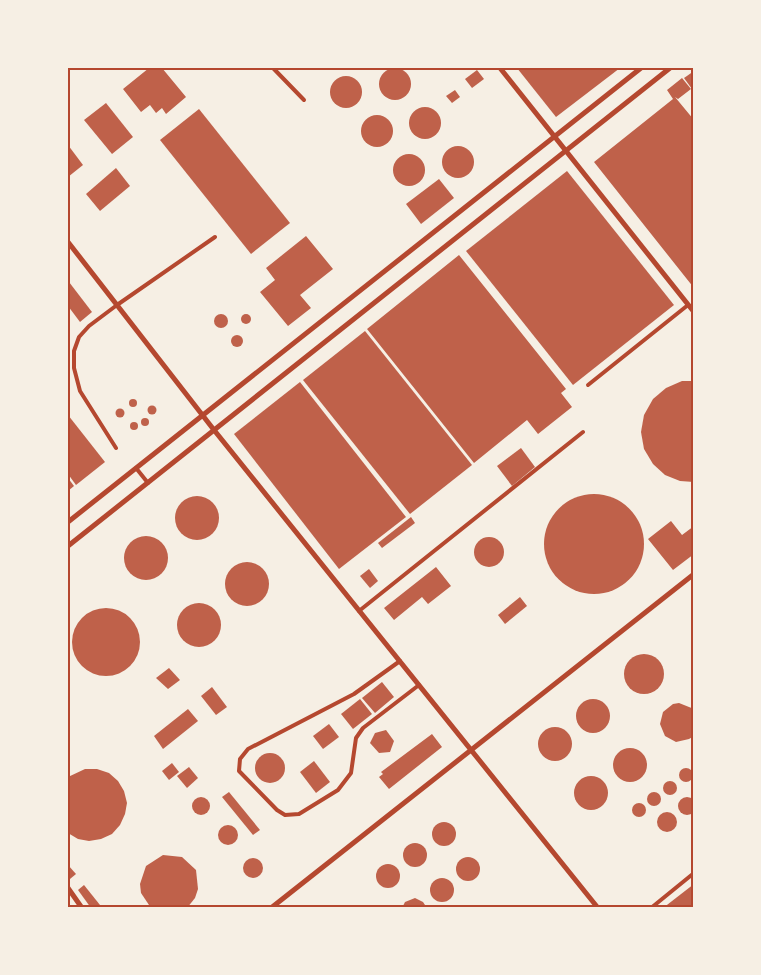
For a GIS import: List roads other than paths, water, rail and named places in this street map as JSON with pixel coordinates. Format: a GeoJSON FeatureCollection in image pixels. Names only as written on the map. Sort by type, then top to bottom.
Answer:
{"type":"FeatureCollection","features":[{"type":"Feature","properties":{"kind":"street"},"geometry":{"type":"LineString","coordinates":[[500,68],[694,312]]}},
{"type":"Feature","properties":{"kind":"street"},"geometry":{"type":"LineString","coordinates":[[68,522],[641,68]]}},
{"type":"Feature","properties":{"kind":"street"},"geometry":{"type":"LineString","coordinates":[[68,546],[670,68]]}},
{"type":"Feature","properties":{"kind":"street"},"geometry":{"type":"LineString","coordinates":[[68,242],[214,430],[598,908]]}},
{"type":"Feature","properties":{"kind":"street"},"geometry":{"type":"LineString","coordinates":[[271,908],[694,574]]}},
{"type":"Feature","properties":{"kind":"street"},"geometry":{"type":"LineString","coordinates":[[68,888],[82,908]]}},
{"type":"Feature","properties":{"kind":"lane"},"geometry":{"type":"LineString","coordinates":[[273,68],[304,100]]}},
{"type":"Feature","properties":{"kind":"lane"},"geometry":{"type":"LineString","coordinates":[[116,448],[80,391],[74,368],[74,352],[79,337],[89,326],[116,305],[216,237]]}},
{"type":"Feature","properties":{"kind":"lane"},"geometry":{"type":"LineString","coordinates":[[588,385],[688,305]]}},
{"type":"Feature","properties":{"kind":"lane"},"geometry":{"type":"LineString","coordinates":[[359,611],[583,432]]}},
{"type":"Feature","properties":{"kind":"lane"},"geometry":{"type":"LineString","coordinates":[[136,468],[148,482]]}},
{"type":"Feature","properties":{"kind":"lane"},"geometry":{"type":"LineString","coordinates":[[400,661],[354,694],[248,749],[240,759],[239,771],[277,810],[285,815],[299,814],[338,790],[351,774],[356,738],[363,728],[419,684]]}},
{"type":"Feature","properties":{"kind":"lane"},"geometry":{"type":"LineString","coordinates":[[651,908],[694,873]]}}]}
